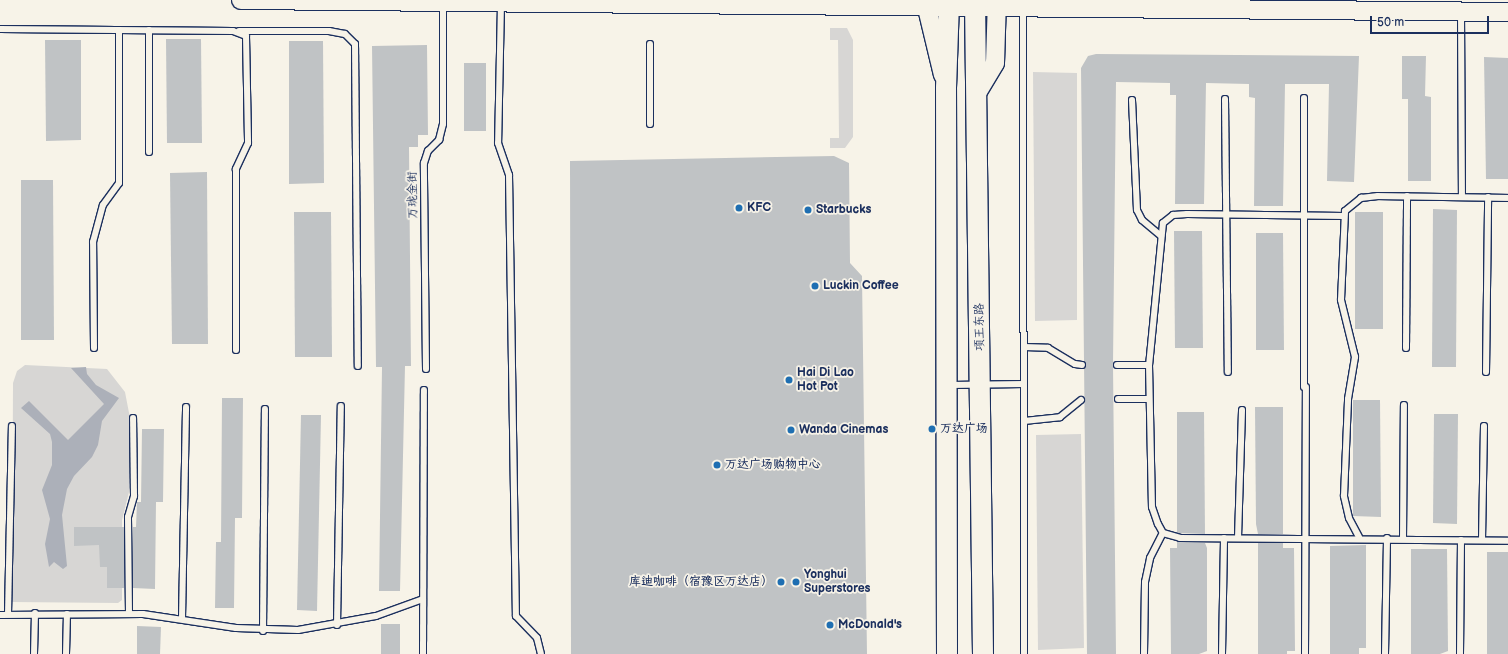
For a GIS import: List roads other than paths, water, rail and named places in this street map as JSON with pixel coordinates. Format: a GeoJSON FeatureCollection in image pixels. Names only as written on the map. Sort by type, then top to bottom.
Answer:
{"type":"FeatureCollection","features":[{"type":"Feature","properties":{"kind":"main road"},"geometry":{"type":"LineString","coordinates":[[947,654],[946,88],[949,4]]}},
{"type":"Feature","properties":{"kind":"main road","name":"项王东路"},"geometry":{"type":"LineString","coordinates":[[976,4],[983,654]]}},
{"type":"Feature","properties":{"kind":"street"},"geometry":{"type":"LineString","coordinates":[[241,0],[501,4],[1023,4],[1456,8],[1508,12]]}},
{"type":"Feature","properties":{"kind":"street"},"geometry":{"type":"LineString","coordinates":[[926,4],[946,88]]}},
{"type":"Feature","properties":{"kind":"street"},"geometry":{"type":"LineString","coordinates":[[977,93],[995,63],[997,4]]}},
{"type":"Feature","properties":{"kind":"lane","name":"万珑金街"},"geometry":{"type":"LineString","coordinates":[[426,368],[424,163],[428,151],[439,140],[442,124],[442,3]]}},
{"type":"Feature","properties":{"kind":"lane"},"geometry":{"type":"LineString","coordinates":[[501,4],[498,142],[509,175],[516,616],[537,638],[541,654]]}},
{"type":"Feature","properties":{"kind":"lane"},"geometry":{"type":"LineString","coordinates":[[1023,4],[1024,654]]}},
{"type":"Feature","properties":{"kind":"lane"},"geometry":{"type":"LineString","coordinates":[[1456,8],[1462,197]]}},
{"type":"Feature","properties":{"kind":"lane"},"geometry":{"type":"LineString","coordinates":[[0,29],[233,31],[330,30],[345,34],[354,44],[358,366]]}},
{"type":"Feature","properties":{"kind":"lane"},"geometry":{"type":"LineString","coordinates":[[94,348],[93,242],[103,205],[119,183],[119,30]]}},
{"type":"Feature","properties":{"kind":"lane"},"geometry":{"type":"LineString","coordinates":[[149,30],[149,152]]}},
{"type":"Feature","properties":{"kind":"lane"},"geometry":{"type":"LineString","coordinates":[[233,31],[246,36],[248,143],[236,169],[236,350]]}},
{"type":"Feature","properties":{"kind":"lane"},"geometry":{"type":"LineString","coordinates":[[650,44],[650,124]]}},
{"type":"Feature","properties":{"kind":"lane"},"geometry":{"type":"LineString","coordinates":[[1304,98],[1305,654]]}},
{"type":"Feature","properties":{"kind":"lane"},"geometry":{"type":"LineString","coordinates":[[1226,99],[1225,214],[1228,372]]}},
{"type":"Feature","properties":{"kind":"lane"},"geometry":{"type":"LineString","coordinates":[[1132,100],[1137,210],[1142,220],[1161,236]]}},
{"type":"Feature","properties":{"kind":"lane"},"geometry":{"type":"LineString","coordinates":[[1406,348],[1407,196]]}},
{"type":"Feature","properties":{"kind":"lane"},"geometry":{"type":"LineString","coordinates":[[1359,538],[1349,518],[1344,496],[1348,399],[1355,357],[1341,300],[1344,216],[1351,204],[1361,198],[1407,196],[1508,198]]}},
{"type":"Feature","properties":{"kind":"lane"},"geometry":{"type":"LineString","coordinates":[[1486,372],[1488,197]]}},
{"type":"Feature","properties":{"kind":"lane"},"geometry":{"type":"LineString","coordinates":[[1144,654],[1145,582],[1163,533],[1152,507],[1148,399],[1148,366],[1162,223],[1173,215],[1225,214],[1344,216]]}},
{"type":"Feature","properties":{"kind":"lane"},"geometry":{"type":"LineString","coordinates":[[1024,347],[1048,348],[1075,364],[1082,365]]}},
{"type":"Feature","properties":{"kind":"lane"},"geometry":{"type":"LineString","coordinates":[[1117,365],[1148,366]]}},
{"type":"Feature","properties":{"kind":"lane"},"geometry":{"type":"LineString","coordinates":[[946,385],[1024,384]]}},
{"type":"Feature","properties":{"kind":"lane"},"geometry":{"type":"LineString","coordinates":[[423,654],[424,390]]}},
{"type":"Feature","properties":{"kind":"lane"},"geometry":{"type":"LineString","coordinates":[[1118,399],[1148,399]]}},
{"type":"Feature","properties":{"kind":"lane"},"geometry":{"type":"LineString","coordinates":[[1024,422],[1060,417],[1081,400]]}},
{"type":"Feature","properties":{"kind":"lane"},"geometry":{"type":"LineString","coordinates":[[1403,538],[1404,405]]}},
{"type":"Feature","properties":{"kind":"lane"},"geometry":{"type":"LineString","coordinates":[[337,625],[341,406]]}},
{"type":"Feature","properties":{"kind":"lane"},"geometry":{"type":"LineString","coordinates":[[182,618],[186,407]]}},
{"type":"Feature","properties":{"kind":"lane"},"geometry":{"type":"LineString","coordinates":[[263,631],[265,409]]}},
{"type":"Feature","properties":{"kind":"lane"},"geometry":{"type":"LineString","coordinates":[[1238,538],[1242,410]]}},
{"type":"Feature","properties":{"kind":"lane"},"geometry":{"type":"LineString","coordinates":[[129,614],[128,517],[134,496],[133,418]]}},
{"type":"Feature","properties":{"kind":"lane"},"geometry":{"type":"LineString","coordinates":[[8,614],[12,426]]}},
{"type":"Feature","properties":{"kind":"lane"},"geometry":{"type":"LineString","coordinates":[[1482,540],[1484,426]]}},
{"type":"Feature","properties":{"kind":"lane"},"geometry":{"type":"LineString","coordinates":[[1163,533],[1180,538],[1403,538],[1508,541]]}},
{"type":"Feature","properties":{"kind":"lane"},"geometry":{"type":"LineString","coordinates":[[1222,654],[1224,538]]}},
{"type":"Feature","properties":{"kind":"lane"},"geometry":{"type":"LineString","coordinates":[[1385,654],[1387,538]]}},
{"type":"Feature","properties":{"kind":"lane"},"geometry":{"type":"LineString","coordinates":[[1460,654],[1461,540]]}},
{"type":"Feature","properties":{"kind":"lane"},"geometry":{"type":"LineString","coordinates":[[0,614],[129,614],[182,618],[263,631],[337,625],[376,616],[423,599]]}},
{"type":"Feature","properties":{"kind":"lane"},"geometry":{"type":"LineString","coordinates":[[34,654],[35,613]]}},
{"type":"Feature","properties":{"kind":"lane"},"geometry":{"type":"LineString","coordinates":[[66,654],[67,614]]}},
{"type":"Feature","properties":{"kind":"place","name":"KFC"},"geometry":{"type":"Point","coordinates":[739,208]}},
{"type":"Feature","properties":{"kind":"place","name":"Starbucks"},"geometry":{"type":"Point","coordinates":[808,210]}},
{"type":"Feature","properties":{"kind":"place","name":"Luckin Coffee"},"geometry":{"type":"Point","coordinates":[815,286]}},
{"type":"Feature","properties":{"kind":"place","name":"Hai Di Lao Hot Pot"},"geometry":{"type":"Point","coordinates":[789,380]}},
{"type":"Feature","properties":{"kind":"place","name":"万达广场"},"geometry":{"type":"Point","coordinates":[932,429]}},
{"type":"Feature","properties":{"kind":"place","name":"Wanda Cinemas"},"geometry":{"type":"Point","coordinates":[791,430]}},
{"type":"Feature","properties":{"kind":"place","name":"万达广场购物中心"},"geometry":{"type":"Point","coordinates":[717,465]}},
{"type":"Feature","properties":{"kind":"place","name":"库迪咖啡（宿豫区万达店）"},"geometry":{"type":"Point","coordinates":[781,582]}},
{"type":"Feature","properties":{"kind":"place","name":"Yonghui Superstores"},"geometry":{"type":"Point","coordinates":[796,582]}},
{"type":"Feature","properties":{"kind":"place","name":"McDonald's"},"geometry":{"type":"Point","coordinates":[830,625]}}]}
